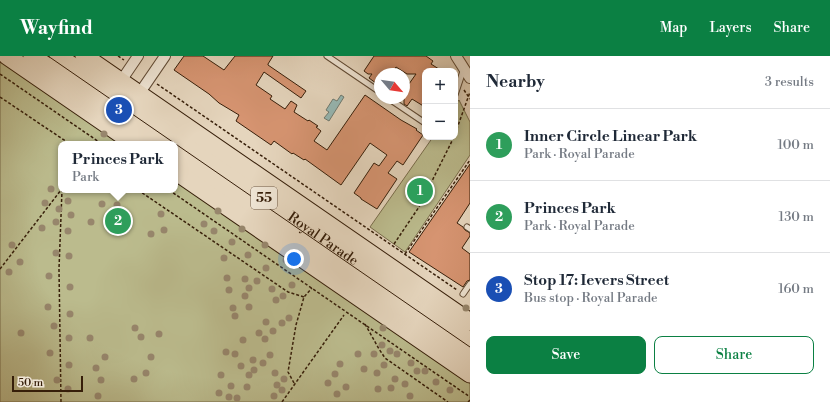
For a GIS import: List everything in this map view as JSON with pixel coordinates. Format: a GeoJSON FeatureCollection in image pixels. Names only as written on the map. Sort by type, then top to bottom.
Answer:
{"type":"FeatureCollection","features":[{"type":"Feature","properties":{"kind":"highway"},"geometry":{"type":"LineString","coordinates":[[7,56],[154,141]]}},
{"type":"Feature","properties":{"kind":"highway"},"geometry":{"type":"LineString","coordinates":[[32,56],[132,141]]}},
{"type":"Feature","properties":{"kind":"highway","name":"Royal Parade"},"geometry":{"type":"LineString","coordinates":[[58,56],[262,187]]}},
{"type":"Feature","properties":{"kind":"highway","name":"Royal Parade"},"geometry":{"type":"LineString","coordinates":[[84,56],[139,94],[262,187],[468,366]]}},
{"type":"Feature","properties":{"kind":"highway","name":"Royal Parade"},"geometry":{"type":"LineString","coordinates":[[178,157],[271,229]]}},
{"type":"Feature","properties":{"kind":"highway","name":"Royal Parade"},"geometry":{"type":"LineString","coordinates":[[178,173],[271,229],[368,278],[470,322]]}},
{"type":"Feature","properties":{"kind":"highway","name":"Royal Parade"},"geometry":{"type":"LineString","coordinates":[[368,278],[470,341]]}},
{"type":"Feature","properties":{"kind":"street"},"geometry":{"type":"LineString","coordinates":[[121,81],[138,56]]}},
{"type":"Feature","properties":{"kind":"street"},"geometry":{"type":"LineString","coordinates":[[139,94],[165,56]]}},
{"type":"Feature","properties":{"kind":"street"},"geometry":{"type":"LineString","coordinates":[[456,56],[467,72]]}},
{"type":"Feature","properties":{"kind":"lane"},"geometry":{"type":"LineString","coordinates":[[327,56],[374,88]]}},
{"type":"Feature","properties":{"kind":"lane"},"geometry":{"type":"LineString","coordinates":[[458,88],[467,72]]}},
{"type":"Feature","properties":{"kind":"lane"},"geometry":{"type":"LineString","coordinates":[[397,104],[422,121]]}},
{"type":"Feature","properties":{"kind":"lane"},"geometry":{"type":"LineString","coordinates":[[463,294],[470,284]]}},
{"type":"Feature","properties":{"kind":"path"},"geometry":{"type":"LineString","coordinates":[[118,56],[124,60]]}},
{"type":"Feature","properties":{"kind":"path"},"geometry":{"type":"LineString","coordinates":[[0,74],[97,141]]}},
{"type":"Feature","properties":{"kind":"path"},"geometry":{"type":"LineString","coordinates":[[155,83],[463,294]]}},
{"type":"Feature","properties":{"kind":"path"},"geometry":{"type":"LineString","coordinates":[[464,90],[470,99]]}},
{"type":"Feature","properties":{"kind":"path"},"geometry":{"type":"LineString","coordinates":[[458,126],[470,92]]}},
{"type":"Feature","properties":{"kind":"path"},"geometry":{"type":"LineString","coordinates":[[0,97],[66,141]]}},
{"type":"Feature","properties":{"kind":"path"},"geometry":{"type":"LineString","coordinates":[[394,244],[419,207],[452,140]]}},
{"type":"Feature","properties":{"kind":"path"},"geometry":{"type":"LineString","coordinates":[[405,254],[470,160]]}},
{"type":"Feature","properties":{"kind":"path"},"geometry":{"type":"LineString","coordinates":[[0,269],[60,193]]}},
{"type":"Feature","properties":{"kind":"path"},"geometry":{"type":"LineString","coordinates":[[61,402],[59,269],[62,193]]}},
{"type":"Feature","properties":{"kind":"path"},"geometry":{"type":"LineString","coordinates":[[142,193],[288,292],[304,297]]}},
{"type":"Feature","properties":{"kind":"path"},"geometry":{"type":"LineString","coordinates":[[173,193],[470,397]]}},
{"type":"Feature","properties":{"kind":"path"},"geometry":{"type":"LineString","coordinates":[[294,384],[288,372],[296,326],[304,297],[312,288]]}},
{"type":"Feature","properties":{"kind":"path"},"geometry":{"type":"LineString","coordinates":[[282,402],[344,315]]}},
{"type":"Feature","properties":{"kind":"path"},"geometry":{"type":"LineString","coordinates":[[365,324],[385,358],[448,402]]}},
{"type":"Feature","properties":{"kind":"green space"},"geometry":{"type":"Polygon","coordinates":[[[0,60],[118,141],[58,141],[58,193],[178,193],[178,182],[470,383],[470,402],[0,402],[0,60]]]}},
{"type":"Feature","properties":{"kind":"green space"},"geometry":{"type":"Polygon","coordinates":[[[459,100],[470,122],[470,155],[405,252],[370,227],[431,140],[458,140],[459,100]]]}},
{"type":"Feature","properties":{"kind":"water"},"geometry":{"type":"Polygon","coordinates":[[[341,95],[344,97],[329,121],[324,118],[329,112],[326,110],[333,99],[337,101],[341,95]]]}},
{"type":"Feature","properties":{"kind":"building"},"geometry":{"type":"Polygon","coordinates":[[[184,56],[203,56],[224,70],[235,56],[273,56],[268,65],[306,91],[301,98],[264,72],[256,85],[272,96],[270,99],[285,109],[291,101],[297,105],[294,112],[318,126],[316,127],[321,131],[314,141],[327,150],[365,95],[374,101],[374,104],[378,104],[417,129],[416,130],[422,134],[422,136],[403,165],[397,161],[388,173],[397,179],[377,209],[354,193],[374,163],[379,166],[387,155],[370,143],[341,185],[305,159],[304,160],[293,153],[292,154],[274,141],[271,145],[236,121],[239,115],[219,103],[209,94],[174,70],[184,56]]]}},
{"type":"Feature","properties":{"kind":"building"},"geometry":{"type":"Polygon","coordinates":[[[374,56],[426,56],[433,61],[431,64],[437,68],[422,68],[422,105],[412,99],[410,102],[410,82],[416,74],[410,74],[410,68],[374,68],[374,82],[369,78],[372,74],[368,74],[364,71],[374,56]]]}},
{"type":"Feature","properties":{"kind":"building"},"geometry":{"type":"Polygon","coordinates":[[[470,164],[470,203],[457,223],[470,233],[470,236],[462,248],[470,254],[470,280],[467,281],[463,287],[409,252],[470,164]]]}},
{"type":"Feature","properties":{"kind":"tram line"},"geometry":{"type":"LineString","coordinates":[[48,56],[171,141]]}},
{"type":"Feature","properties":{"kind":"tram line"},"geometry":{"type":"LineString","coordinates":[[178,146],[470,347]]}},
{"type":"Feature","properties":{"kind":"place","name":"Stop 17: Ievers Street"},"geometry":{"type":"Point","coordinates":[119,110]}},
{"type":"Feature","properties":{"kind":"place","name":"Inner Circle Linear Park"},"geometry":{"type":"Point","coordinates":[420,191]}},
{"type":"Feature","properties":{"kind":"place","name":"Princes Park"},"geometry":{"type":"Point","coordinates":[118,221]}}]}
